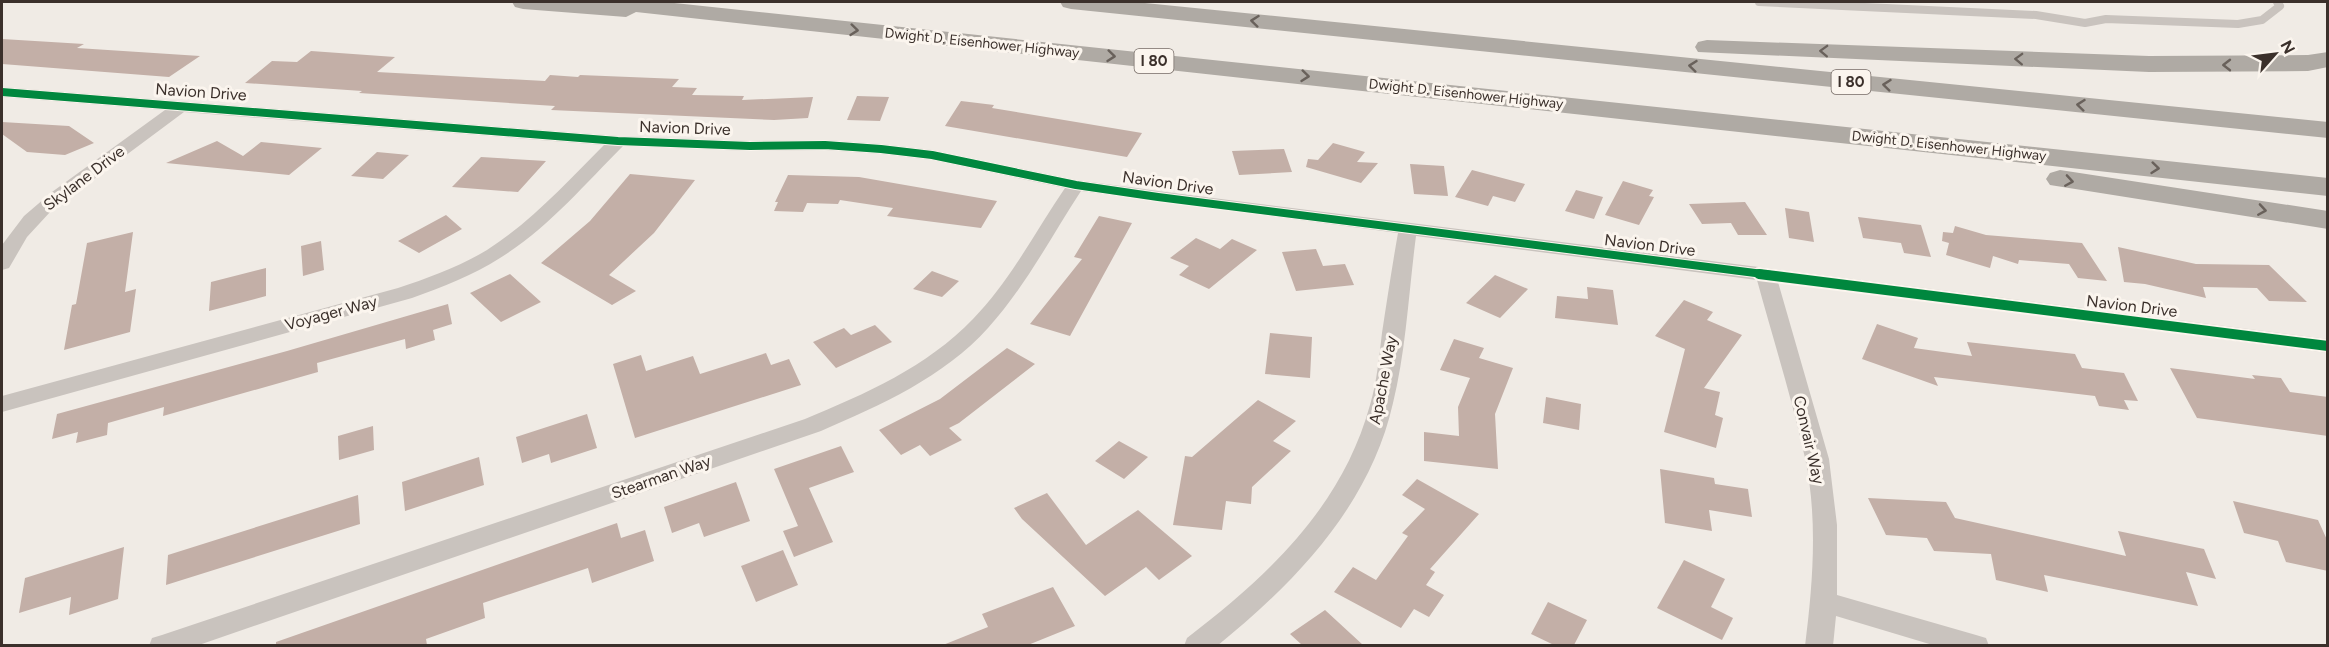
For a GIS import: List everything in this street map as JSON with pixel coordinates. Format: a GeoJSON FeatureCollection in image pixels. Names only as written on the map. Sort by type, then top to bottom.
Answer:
{"type":"FeatureCollection","features":[{"type":"Feature","properties":{"kind":"highway"},"geometry":{"type":"LineString","coordinates":[[523,2],[796,24]]}},
{"type":"Feature","properties":{"kind":"highway","name":"Dwight D. Eisenhower Highway"},"geometry":{"type":"LineString","coordinates":[[604,2],[2328,187]]}},
{"type":"Feature","properties":{"kind":"highway","name":"I 80"},"geometry":{"type":"LineString","coordinates":[[1071,2],[2328,130]]}},
{"type":"Feature","properties":{"kind":"highway"},"geometry":{"type":"LineString","coordinates":[[1375,34],[2149,64],[2242,65],[2308,63],[2328,59]]}},
{"type":"Feature","properties":{"kind":"highway"},"geometry":{"type":"LineString","coordinates":[[1512,99],[2328,220]]}},
{"type":"Feature","properties":{"kind":"highway"},"geometry":{"type":"LineString","coordinates":[[2112,108],[2328,124]]}},
{"type":"Feature","properties":{"kind":"street","name":"Navion Drive"},"geometry":{"type":"LineString","coordinates":[[2,92],[618,141],[750,146],[825,145],[880,149],[932,155],[1076,185],[1158,197],[2328,346]]}},
{"type":"Feature","properties":{"kind":"street","name":"Skylane Drive"},"geometry":{"type":"LineString","coordinates":[[2,264],[18,236],[36,215],[181,106]]}},
{"type":"Feature","properties":{"kind":"street","name":"Voyager Way"},"geometry":{"type":"LineString","coordinates":[[2,404],[405,293],[459,272],[518,237],[618,141]]}},
{"type":"Feature","properties":{"kind":"street","name":"Stearman Way"},"geometry":{"type":"LineString","coordinates":[[162,645],[813,426],[861,405],[921,371],[977,326],[997,304],[1076,185]]}},
{"type":"Feature","properties":{"kind":"street","name":"Apache Way"},"geometry":{"type":"LineString","coordinates":[[1197,645],[1240,613],[1285,572],[1322,529],[1349,486],[1369,445],[1382,404],[1408,228]]}},
{"type":"Feature","properties":{"kind":"street","name":"Convair Way"},"geometry":{"type":"LineString","coordinates":[[1766,275],[1817,459],[1825,525],[1824,602],[1819,645]]}},
{"type":"Feature","properties":{"kind":"street"},"geometry":{"type":"LineString","coordinates":[[1824,602],[1976,645]]}},
{"type":"Feature","properties":{"kind":"lane"},"geometry":{"type":"LineString","coordinates":[[1759,2],[2036,15],[2085,23],[2106,19],[2238,24],[2262,20],[2280,6],[2277,2]]}},
{"type":"Feature","properties":{"kind":"lane"},"geometry":{"type":"LineString","coordinates":[[1909,2],[1915,10]]}},
{"type":"Feature","properties":{"kind":"building"},"geometry":{"type":"Polygon","coordinates":[[[2,39],[84,44],[77,48],[200,56],[169,77],[2,64],[2,39]]]}},
{"type":"Feature","properties":{"kind":"building"},"geometry":{"type":"Polygon","coordinates":[[[311,51],[395,57],[377,72],[545,81],[550,75],[679,79],[672,87],[697,88],[692,95],[744,96],[742,100],[813,97],[808,118],[774,120],[551,110],[555,106],[245,83],[272,61],[297,62],[311,51]]]}},
{"type":"Feature","properties":{"kind":"building"},"geometry":{"type":"Polygon","coordinates":[[[857,96],[889,97],[880,121],[847,120],[857,96]]]}},
{"type":"Feature","properties":{"kind":"building"},"geometry":{"type":"Polygon","coordinates":[[[961,101],[994,105],[992,108],[1142,133],[1127,157],[945,126],[961,101]]]}},
{"type":"Feature","properties":{"kind":"building"},"geometry":{"type":"Polygon","coordinates":[[[2,122],[69,126],[94,143],[65,155],[27,152],[2,134],[2,122]]]}},
{"type":"Feature","properties":{"kind":"building"},"geometry":{"type":"Polygon","coordinates":[[[217,141],[243,156],[261,142],[322,148],[289,175],[166,163],[217,141]]]}},
{"type":"Feature","properties":{"kind":"building"},"geometry":{"type":"Polygon","coordinates":[[[1333,143],[1365,152],[1357,162],[1378,163],[1361,183],[1306,167],[1308,159],[1318,160],[1333,143]]]}},
{"type":"Feature","properties":{"kind":"building"},"geometry":{"type":"Polygon","coordinates":[[[1284,149],[1292,172],[1239,175],[1232,151],[1284,149]]]}},
{"type":"Feature","properties":{"kind":"building"},"geometry":{"type":"Polygon","coordinates":[[[377,152],[409,155],[383,179],[351,176],[377,152]]]}},
{"type":"Feature","properties":{"kind":"building"},"geometry":{"type":"Polygon","coordinates":[[[481,157],[546,161],[518,192],[452,187],[481,157]]]}},
{"type":"Feature","properties":{"kind":"building"},"geometry":{"type":"Polygon","coordinates":[[[1410,164],[1444,166],[1448,196],[1414,194],[1410,164]]]}},
{"type":"Feature","properties":{"kind":"building"},"geometry":{"type":"Polygon","coordinates":[[[1472,170],[1525,184],[1515,202],[1493,196],[1488,206],[1455,197],[1472,170]]]}},
{"type":"Feature","properties":{"kind":"building"},"geometry":{"type":"Polygon","coordinates":[[[630,174],[695,180],[654,233],[609,275],[636,291],[612,305],[541,263],[590,221],[630,174]]]}},
{"type":"Feature","properties":{"kind":"building"},"geometry":{"type":"Polygon","coordinates":[[[788,175],[859,177],[997,201],[981,228],[887,216],[893,208],[840,200],[838,204],[807,203],[803,212],[774,211],[778,202],[775,202],[788,175]]]}},
{"type":"Feature","properties":{"kind":"building"},"geometry":{"type":"Polygon","coordinates":[[[1623,181],[1653,190],[1649,196],[1654,197],[1639,225],[1605,215],[1623,181]]]}},
{"type":"Feature","properties":{"kind":"building"},"geometry":{"type":"Polygon","coordinates":[[[1576,190],[1603,197],[1594,219],[1565,211],[1576,190]]]}},
{"type":"Feature","properties":{"kind":"building"},"geometry":{"type":"Polygon","coordinates":[[[1745,202],[1767,235],[1738,235],[1731,223],[1702,224],[1689,204],[1745,202]]]}},
{"type":"Feature","properties":{"kind":"building"},"geometry":{"type":"Polygon","coordinates":[[[1785,208],[1809,212],[1814,242],[1789,238],[1785,208]]]}},
{"type":"Feature","properties":{"kind":"building"},"geometry":{"type":"Polygon","coordinates":[[[446,215],[462,229],[419,253],[398,241],[446,215]]]}},
{"type":"Feature","properties":{"kind":"building"},"geometry":{"type":"Polygon","coordinates":[[[1099,216],[1132,223],[1070,336],[1030,324],[1082,259],[1074,257],[1099,216]]]}},
{"type":"Feature","properties":{"kind":"building"},"geometry":{"type":"Polygon","coordinates":[[[1858,217],[1921,225],[1931,257],[1904,253],[1901,243],[1863,238],[1858,217]]]}},
{"type":"Feature","properties":{"kind":"building"},"geometry":{"type":"Polygon","coordinates":[[[1955,226],[1986,235],[2082,243],[2107,281],[2078,278],[2069,264],[2019,260],[2018,264],[1993,256],[1990,268],[1946,255],[1949,243],[1942,241],[1943,232],[1953,233],[1955,226]]]}},
{"type":"Feature","properties":{"kind":"building"},"geometry":{"type":"Polygon","coordinates":[[[133,232],[125,292],[136,289],[130,332],[64,350],[72,305],[76,304],[87,243],[133,232]]]}},
{"type":"Feature","properties":{"kind":"building"},"geometry":{"type":"Polygon","coordinates":[[[1196,238],[1220,249],[1232,239],[1257,250],[1209,289],[1179,275],[1189,266],[1170,258],[1196,238]]]}},
{"type":"Feature","properties":{"kind":"building"},"geometry":{"type":"Polygon","coordinates":[[[321,241],[324,270],[303,276],[301,246],[321,241]]]}},
{"type":"Feature","properties":{"kind":"building"},"geometry":{"type":"Polygon","coordinates":[[[2118,247],[2196,264],[2269,265],[2307,302],[2269,301],[2257,288],[2203,287],[2206,298],[2145,284],[2124,282],[2118,247]]]}},
{"type":"Feature","properties":{"kind":"building"},"geometry":{"type":"Polygon","coordinates":[[[1316,249],[1323,266],[1345,264],[1354,285],[1296,291],[1282,252],[1316,249]]]}},
{"type":"Feature","properties":{"kind":"building"},"geometry":{"type":"Polygon","coordinates":[[[266,268],[266,296],[209,311],[211,282],[266,268]]]}},
{"type":"Feature","properties":{"kind":"building"},"geometry":{"type":"Polygon","coordinates":[[[932,271],[959,281],[942,297],[913,289],[932,271]]]}},
{"type":"Feature","properties":{"kind":"building"},"geometry":{"type":"Polygon","coordinates":[[[510,274],[541,302],[501,322],[470,293],[510,274]]]}},
{"type":"Feature","properties":{"kind":"building"},"geometry":{"type":"Polygon","coordinates":[[[1495,275],[1528,289],[1500,318],[1466,303],[1495,275]]]}},
{"type":"Feature","properties":{"kind":"building"},"geometry":{"type":"Polygon","coordinates":[[[1587,287],[1613,290],[1618,325],[1555,318],[1557,296],[1588,299],[1587,287]]]}},
{"type":"Feature","properties":{"kind":"building"},"geometry":{"type":"Polygon","coordinates":[[[1684,300],[1713,312],[1707,320],[1742,335],[1704,388],[1720,392],[1715,415],[1723,418],[1716,448],[1664,432],[1685,349],[1655,336],[1684,300]]]}},
{"type":"Feature","properties":{"kind":"building"},"geometry":{"type":"Polygon","coordinates":[[[448,304],[452,324],[433,330],[435,340],[406,349],[405,339],[317,363],[318,372],[163,416],[164,407],[108,423],[107,435],[76,443],[78,432],[52,439],[57,414],[448,304]]]}},
{"type":"Feature","properties":{"kind":"building"},"geometry":{"type":"Polygon","coordinates":[[[1877,324],[1918,338],[1914,348],[1972,356],[1967,342],[2075,354],[2082,368],[2124,373],[2138,401],[2124,400],[2129,410],[2099,406],[2095,396],[1934,377],[1938,386],[1862,359],[1877,324]]]}},
{"type":"Feature","properties":{"kind":"building"},"geometry":{"type":"Polygon","coordinates":[[[875,325],[892,342],[836,368],[813,342],[844,328],[851,335],[875,325]]]}},
{"type":"Feature","properties":{"kind":"building"},"geometry":{"type":"Polygon","coordinates":[[[1270,333],[1312,337],[1310,378],[1265,374],[1270,333]]]}},
{"type":"Feature","properties":{"kind":"building"},"geometry":{"type":"Polygon","coordinates":[[[1454,339],[1484,348],[1479,358],[1513,368],[1495,414],[1498,469],[1424,461],[1424,432],[1459,436],[1458,407],[1470,378],[1440,370],[1454,339]]]}},
{"type":"Feature","properties":{"kind":"building"},"geometry":{"type":"Polygon","coordinates":[[[1007,348],[1035,364],[959,423],[949,428],[962,440],[930,456],[920,445],[901,455],[879,430],[940,399],[1007,348]]]}},
{"type":"Feature","properties":{"kind":"building"},"geometry":{"type":"Polygon","coordinates":[[[766,353],[771,365],[789,359],[801,385],[635,438],[613,364],[641,355],[646,371],[693,356],[700,374],[766,353]]]}},
{"type":"Feature","properties":{"kind":"building"},"geometry":{"type":"Polygon","coordinates":[[[2170,368],[2255,379],[2252,375],[2281,378],[2290,392],[2328,397],[2328,436],[2197,418],[2170,368]]]}},
{"type":"Feature","properties":{"kind":"building"},"geometry":{"type":"Polygon","coordinates":[[[1546,397],[1581,404],[1579,430],[1543,423],[1546,397]]]}},
{"type":"Feature","properties":{"kind":"building"},"geometry":{"type":"Polygon","coordinates":[[[1258,400],[1296,421],[1273,441],[1291,451],[1252,487],[1251,504],[1226,501],[1222,530],[1173,525],[1185,456],[1192,457],[1258,400]]]}},
{"type":"Feature","properties":{"kind":"building"},"geometry":{"type":"Polygon","coordinates":[[[587,414],[597,448],[551,463],[549,454],[522,463],[516,437],[587,414]]]}},
{"type":"Feature","properties":{"kind":"building"},"geometry":{"type":"Polygon","coordinates":[[[373,426],[374,450],[339,460],[338,436],[373,426]]]}},
{"type":"Feature","properties":{"kind":"building"},"geometry":{"type":"Polygon","coordinates":[[[1119,441],[1148,457],[1124,479],[1095,461],[1119,441]]]}},
{"type":"Feature","properties":{"kind":"building"},"geometry":{"type":"Polygon","coordinates":[[[841,446],[854,472],[809,488],[833,542],[794,557],[783,531],[798,526],[774,469],[841,446]]]}},
{"type":"Feature","properties":{"kind":"building"},"geometry":{"type":"Polygon","coordinates":[[[479,457],[484,485],[405,511],[402,482],[479,457]]]}},
{"type":"Feature","properties":{"kind":"building"},"geometry":{"type":"Polygon","coordinates":[[[1660,469],[1714,478],[1715,484],[1748,489],[1752,517],[1709,510],[1712,531],[1665,523],[1660,469]]]}},
{"type":"Feature","properties":{"kind":"building"},"geometry":{"type":"Polygon","coordinates":[[[1417,479],[1479,514],[1430,569],[1435,572],[1426,585],[1444,595],[1429,617],[1414,609],[1401,628],[1334,592],[1353,567],[1376,580],[1408,536],[1402,533],[1425,509],[1402,495],[1417,479]]]}},
{"type":"Feature","properties":{"kind":"building"},"geometry":{"type":"Polygon","coordinates":[[[736,482],[750,521],[704,537],[699,523],[672,533],[664,507],[736,482]]]}},
{"type":"Feature","properties":{"kind":"building"},"geometry":{"type":"Polygon","coordinates":[[[1047,493],[1086,545],[1138,510],[1192,556],[1159,580],[1146,567],[1105,596],[1022,519],[1014,508],[1047,493]]]}},
{"type":"Feature","properties":{"kind":"building"},"geometry":{"type":"Polygon","coordinates":[[[358,495],[360,524],[166,585],[168,555],[358,495]]]}},
{"type":"Feature","properties":{"kind":"building"},"geometry":{"type":"Polygon","coordinates":[[[1868,498],[1946,502],[1955,518],[2126,556],[2118,531],[2204,549],[2216,579],[2186,572],[2198,606],[2044,575],[2048,592],[1996,580],[1991,554],[1934,551],[1927,538],[1886,535],[1868,498]]]}},
{"type":"Feature","properties":{"kind":"building"},"geometry":{"type":"Polygon","coordinates":[[[2233,501],[2318,520],[2328,542],[2328,571],[2286,562],[2278,541],[2244,533],[2233,501]]]}},
{"type":"Feature","properties":{"kind":"building"},"geometry":{"type":"Polygon","coordinates":[[[617,523],[621,538],[645,530],[654,561],[592,583],[588,568],[483,603],[485,618],[426,639],[427,645],[276,645],[276,642],[617,523]]]}},
{"type":"Feature","properties":{"kind":"building"},"geometry":{"type":"Polygon","coordinates":[[[124,547],[118,599],[69,615],[71,597],[19,613],[25,578],[124,547]]]}},
{"type":"Feature","properties":{"kind":"building"},"geometry":{"type":"Polygon","coordinates":[[[783,550],[798,585],[756,602],[741,566],[783,550]]]}},
{"type":"Feature","properties":{"kind":"building"},"geometry":{"type":"Polygon","coordinates":[[[1684,560],[1725,579],[1711,607],[1733,618],[1722,640],[1657,608],[1684,560]]]}},
{"type":"Feature","properties":{"kind":"building"},"geometry":{"type":"Polygon","coordinates":[[[1053,587],[1075,626],[1028,645],[943,645],[988,627],[982,614],[1053,587]]]}},
{"type":"Feature","properties":{"kind":"building"},"geometry":{"type":"Polygon","coordinates":[[[1548,602],[1587,620],[1574,645],[1554,645],[1531,634],[1548,602]]]}},
{"type":"Feature","properties":{"kind":"building"},"geometry":{"type":"Polygon","coordinates":[[[1325,610],[1363,645],[1302,645],[1290,634],[1325,610]]]}},
{"type":"Feature","properties":{"kind":"cycle path"},"geometry":{"type":"LineString","coordinates":[[2,92],[618,141],[750,146],[825,145],[881,149],[932,155],[1076,185],[1158,197],[2328,346]]}}]}
